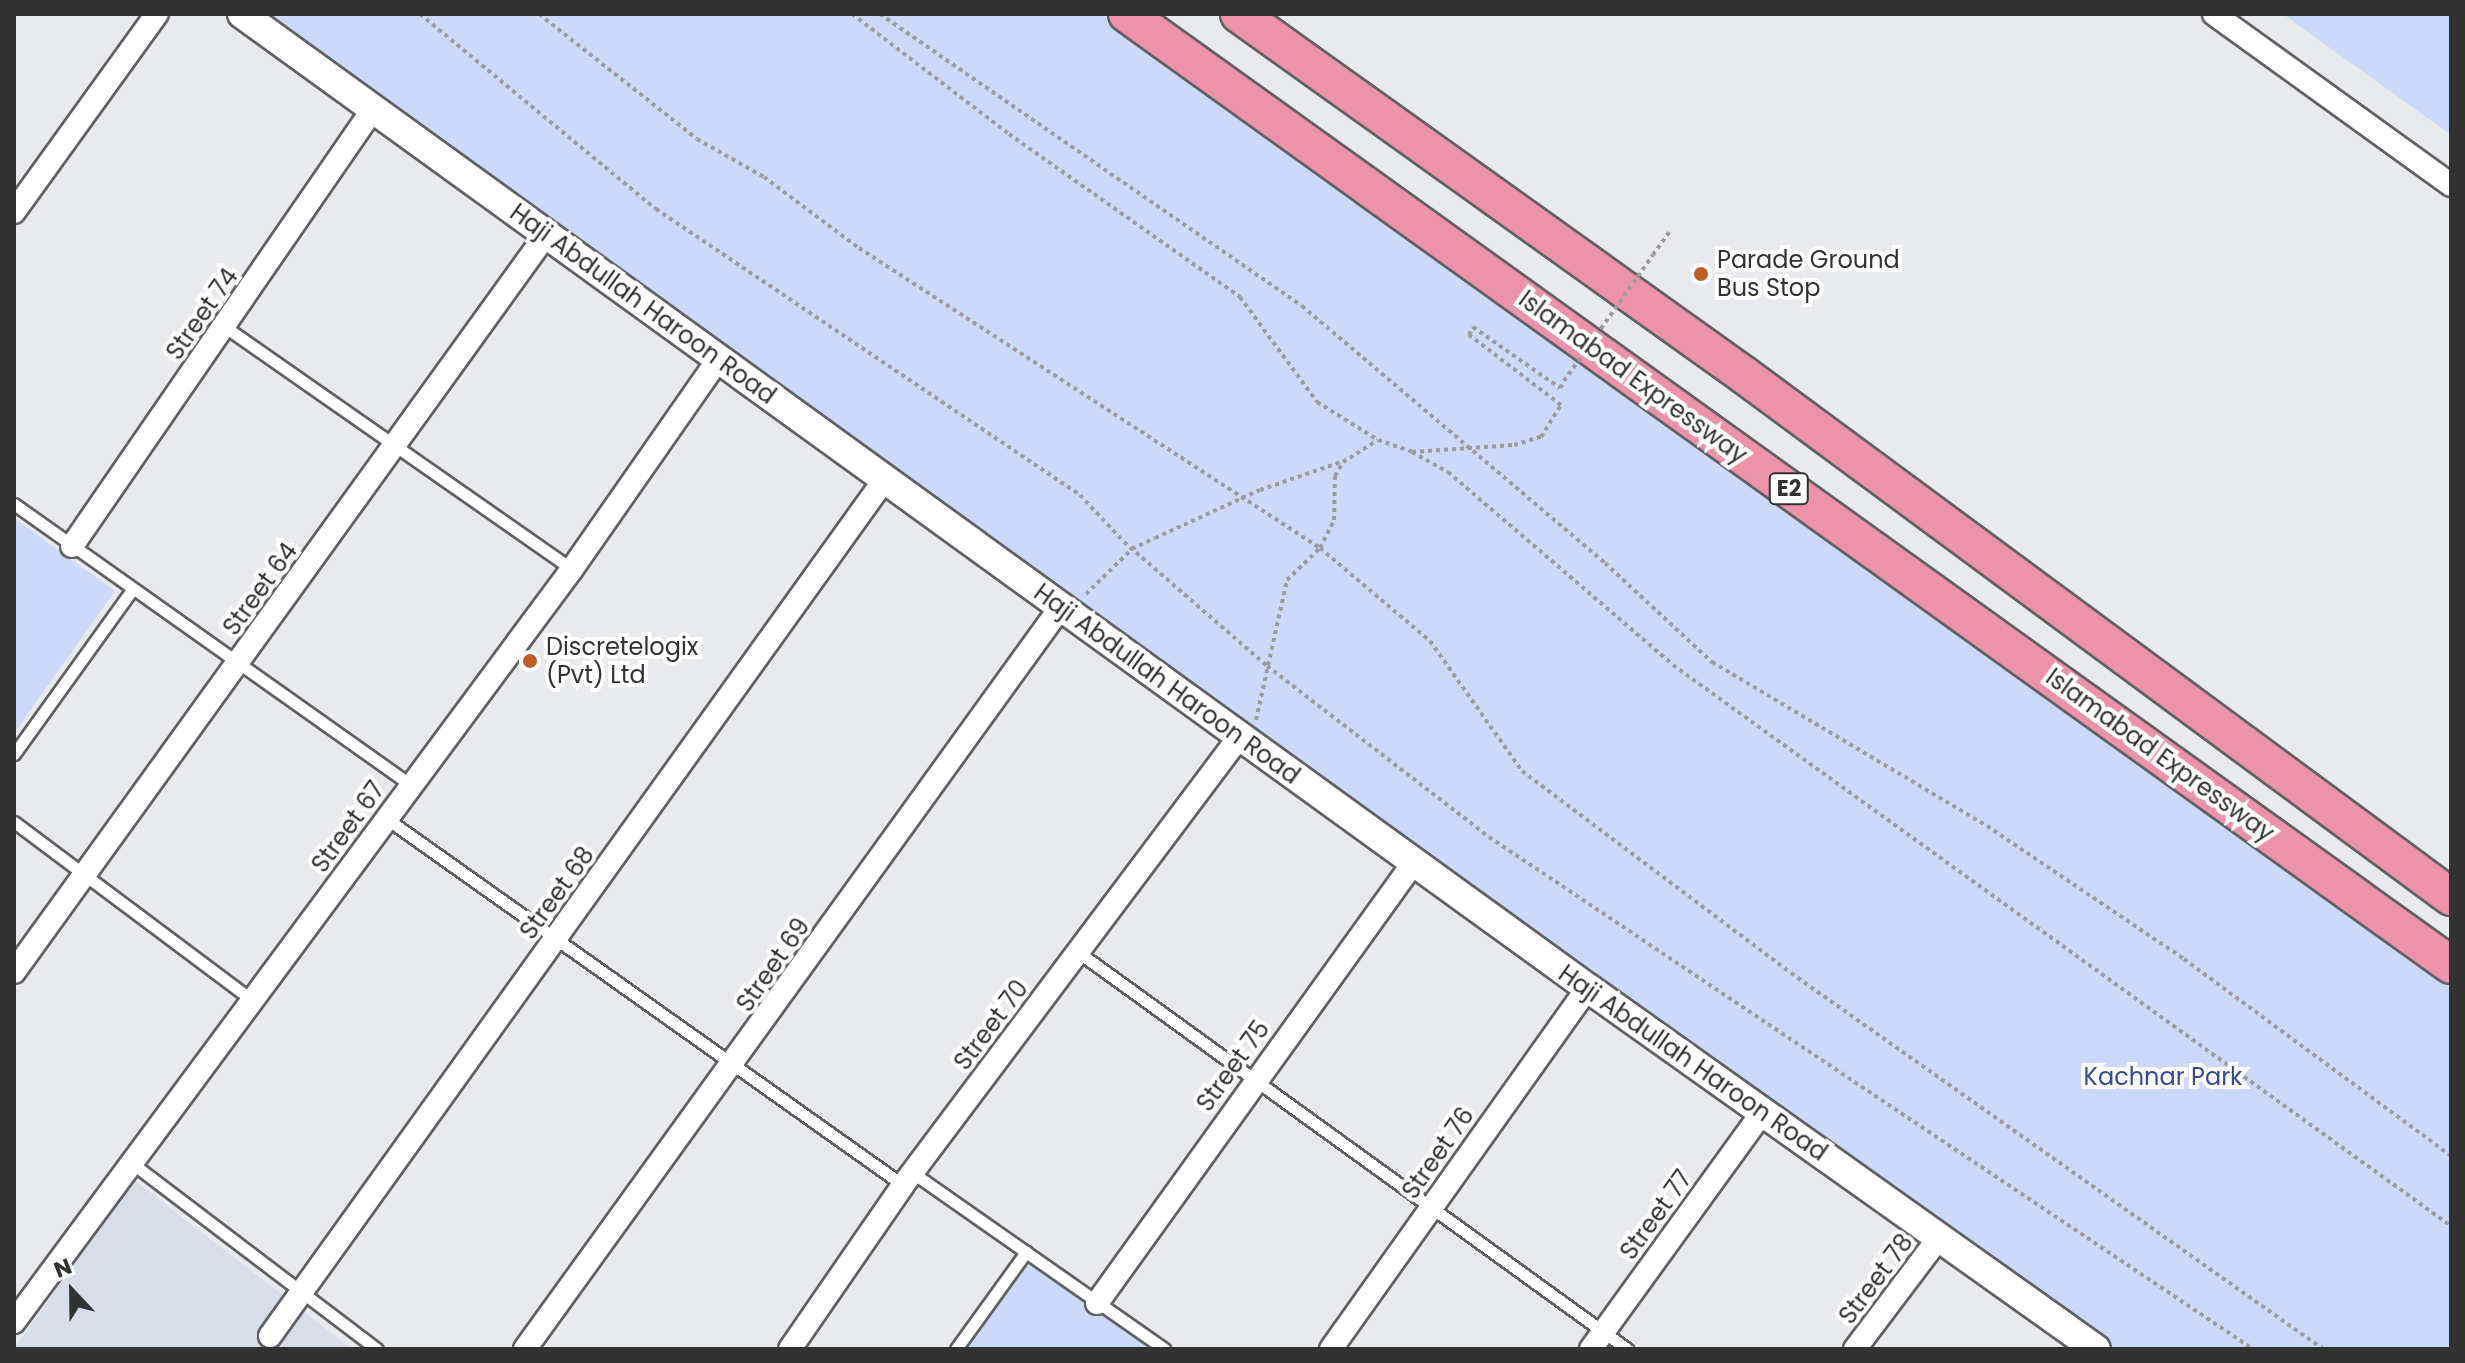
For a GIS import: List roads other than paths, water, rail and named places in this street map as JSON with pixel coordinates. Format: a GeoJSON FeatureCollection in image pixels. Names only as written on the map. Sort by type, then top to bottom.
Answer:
{"type":"FeatureCollection","features":[{"type":"Feature","properties":{"kind":"highway","name":"Islamabad Expressway"},"geometry":{"type":"LineString","coordinates":[[1127,14],[2451,965]]}},
{"type":"Feature","properties":{"kind":"highway"},"geometry":{"type":"LineString","coordinates":[[1239,14],[1744,375],[2451,897]]}},
{"type":"Feature","properties":{"kind":"street"},"geometry":{"type":"LineString","coordinates":[[14,212],[157,14]]}},
{"type":"Feature","properties":{"kind":"street","name":"Haji Abdullah Haroon Road"},"geometry":{"type":"LineString","coordinates":[[242,14],[1063,610],[1938,1239],[2096,1349]]}},
{"type":"Feature","properties":{"kind":"street"},"geometry":{"type":"LineString","coordinates":[[2214,14],[2451,185]]}},
{"type":"Feature","properties":{"kind":"street","name":"Street 74"},"geometry":{"type":"LineString","coordinates":[[72,546],[373,109]]}},
{"type":"Feature","properties":{"kind":"street","name":"Street 64"},"geometry":{"type":"LineString","coordinates":[[14,972],[546,235]]}},
{"type":"Feature","properties":{"kind":"street","name":"Street 67"},"geometry":{"type":"LineString","coordinates":[[14,1322],[572,569],[719,358]]}},
{"type":"Feature","properties":{"kind":"street","name":"Street 68"},"geometry":{"type":"LineString","coordinates":[[270,1336],[885,479]]}},
{"type":"Feature","properties":{"kind":"street","name":"Street 69"},"geometry":{"type":"LineString","coordinates":[[525,1349],[1063,610]]}},
{"type":"Feature","properties":{"kind":"street","name":"Street 70"},"geometry":{"type":"LineString","coordinates":[[790,1349],[908,1179],[1240,736]]}},
{"type":"Feature","properties":{"kind":"street","name":"Street 75"},"geometry":{"type":"LineString","coordinates":[[1097,1303],[1253,1081],[1414,862]]}},
{"type":"Feature","properties":{"kind":"street","name":"Street 76"},"geometry":{"type":"LineString","coordinates":[[1331,1349],[1588,988]]}},
{"type":"Feature","properties":{"kind":"street","name":"Street 77"},"geometry":{"type":"LineString","coordinates":[[1597,1340],[1763,1111]]}},
{"type":"Feature","properties":{"kind":"street","name":"Street 78"},"geometry":{"type":"LineString","coordinates":[[1855,1349],[1938,1239]]}},
{"type":"Feature","properties":{"kind":"lane"},"geometry":{"type":"LineString","coordinates":[[225,327],[572,569]]}},
{"type":"Feature","properties":{"kind":"lane"},"geometry":{"type":"LineString","coordinates":[[14,504],[410,784]]}},
{"type":"Feature","properties":{"kind":"lane"},"geometry":{"type":"LineString","coordinates":[[14,754],[132,590]]}},
{"type":"Feature","properties":{"kind":"lane"},"geometry":{"type":"LineString","coordinates":[[387,819],[733,1066],[1026,1252],[1164,1349]]}},
{"type":"Feature","properties":{"kind":"lane"},"geometry":{"type":"LineString","coordinates":[[14,822],[251,999]]}},
{"type":"Feature","properties":{"kind":"lane"},"geometry":{"type":"LineString","coordinates":[[1078,952],[1431,1208],[1597,1340],[1627,1349]]}},
{"type":"Feature","properties":{"kind":"lane"},"geometry":{"type":"LineString","coordinates":[[133,1164],[377,1349]]}},
{"type":"Feature","properties":{"kind":"lane"},"geometry":{"type":"LineString","coordinates":[[956,1349],[1026,1252]]}},
{"type":"Feature","properties":{"kind":"place","name":"Parade Ground Bus Stop"},"geometry":{"type":"Point","coordinates":[1701,274]}},
{"type":"Feature","properties":{"kind":"place","name":"Discretelogix (Pvt) Ltd"},"geometry":{"type":"Point","coordinates":[530,661]}},
{"type":"Feature","properties":{"kind":"park label","name":"Kachnar Park"},"geometry":{"type":"Point","coordinates":[2163,1077]}}]}
